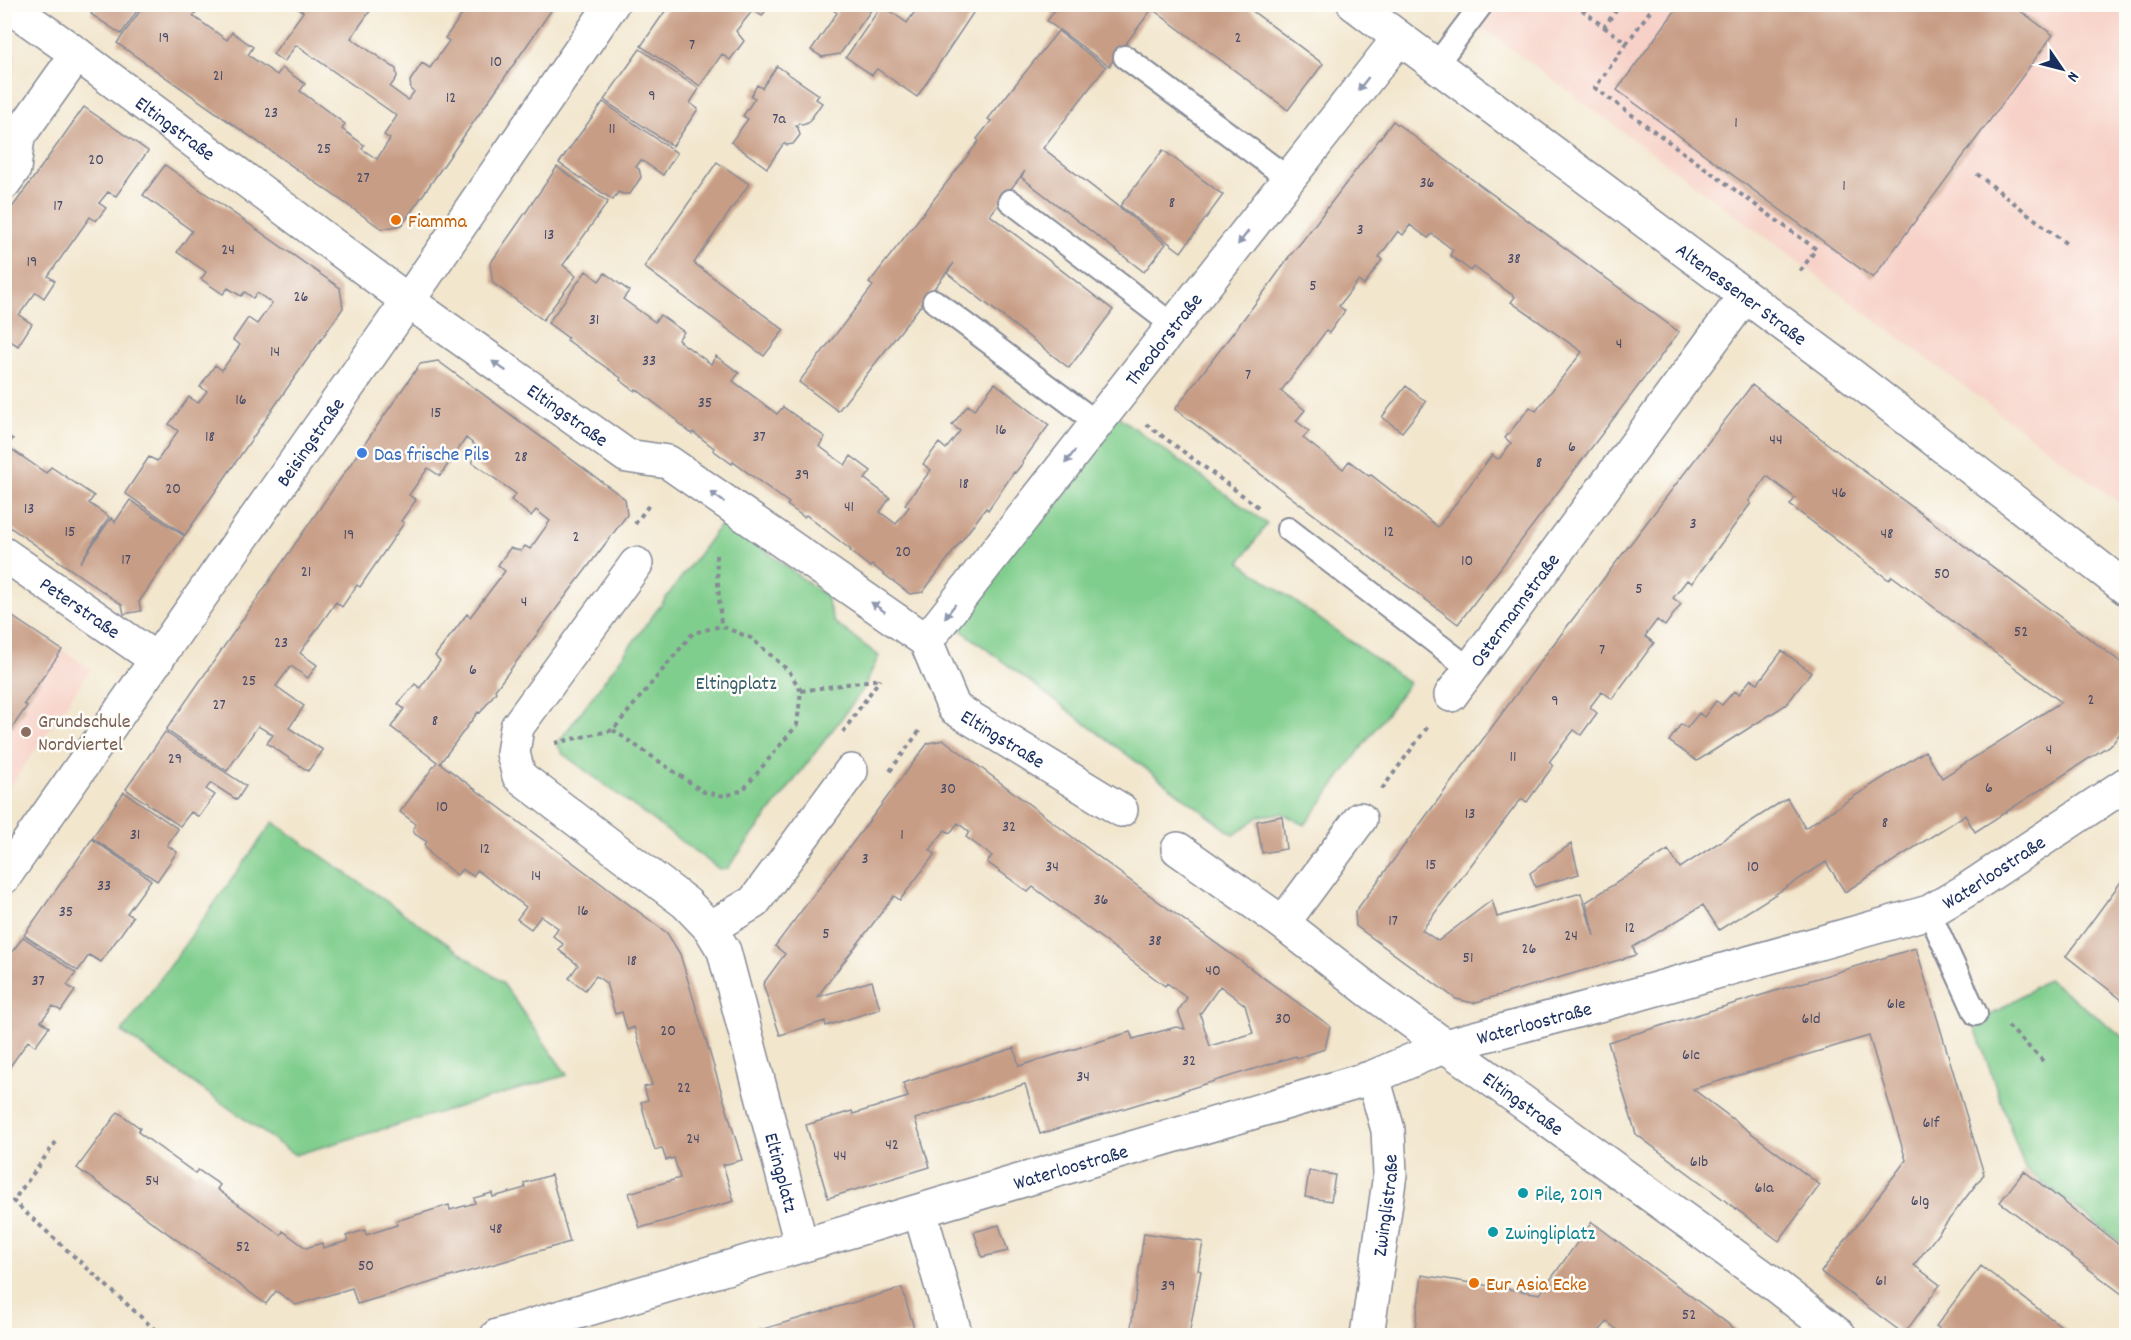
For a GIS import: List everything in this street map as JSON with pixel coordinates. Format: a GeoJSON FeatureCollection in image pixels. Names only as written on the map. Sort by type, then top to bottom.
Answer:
{"type":"FeatureCollection","features":[{"type":"Feature","properties":{"kind":"street","name":"Eltingstraße"},"geometry":{"type":"LineString","coordinates":[[6,4],[77,54],[408,302],[627,456],[668,462],[926,640],[954,708],[1121,810]]}},
{"type":"Feature","properties":{"kind":"street","name":"Beisingstraße"},"geometry":{"type":"LineString","coordinates":[[4,877],[408,302],[612,4]]}},
{"type":"Feature","properties":{"kind":"street","name":"Altenessener Straße"},"geometry":{"type":"LineString","coordinates":[[1354,4],[1838,365],[2127,588]]}},
{"type":"Feature","properties":{"kind":"street","name":"Theodorstraße"},"geometry":{"type":"LineString","coordinates":[[926,640],[1399,38]]}},
{"type":"Feature","properties":{"kind":"street"},"geometry":{"type":"LineString","coordinates":[[4,183],[14,169],[18,137],[77,54]]}},
{"type":"Feature","properties":{"kind":"street","name":"Ostermannstraße"},"geometry":{"type":"LineString","coordinates":[[1451,695],[1745,296]]}},
{"type":"Feature","properties":{"kind":"street","name":"Peterstraße"},"geometry":{"type":"LineString","coordinates":[[4,554],[157,660]]}},
{"type":"Feature","properties":{"kind":"street"},"geometry":{"type":"LineString","coordinates":[[513,753],[517,727],[636,564]]}},
{"type":"Feature","properties":{"kind":"street","name":"Eltingplatz"},"geometry":{"type":"LineString","coordinates":[[513,753],[519,776],[686,903],[710,928],[724,951],[801,1244]]}},
{"type":"Feature","properties":{"kind":"street"},"geometry":{"type":"LineString","coordinates":[[710,928],[754,902],[851,771]]}},
{"type":"Feature","properties":{"kind":"street","name":"Waterloostraße"},"geometry":{"type":"LineString","coordinates":[[497,1335],[1373,1077],[1445,1046],[1929,912],[1965,891],[2127,784]]}},
{"type":"Feature","properties":{"kind":"street"},"geometry":{"type":"LineString","coordinates":[[1283,923],[1360,819]]}},
{"type":"Feature","properties":{"kind":"street","name":"Eltingstraße"},"geometry":{"type":"LineString","coordinates":[[1178,849],[1283,923],[1371,992],[1840,1335]]}},
{"type":"Feature","properties":{"kind":"street","name":"Zwinglistraße"},"geometry":{"type":"LineString","coordinates":[[1367,1335],[1390,1174],[1388,1130],[1373,1077]]}},
{"type":"Feature","properties":{"kind":"street"},"geometry":{"type":"LineString","coordinates":[[920,1212],[956,1335]]}},
{"type":"Feature","properties":{"kind":"lane"},"geometry":{"type":"LineString","coordinates":[[1436,65],[1482,4]]}},
{"type":"Feature","properties":{"kind":"lane"},"geometry":{"type":"LineString","coordinates":[[1125,57],[1288,179]]}},
{"type":"Feature","properties":{"kind":"lane"},"geometry":{"type":"LineString","coordinates":[[1011,201],[1174,326]]}},
{"type":"Feature","properties":{"kind":"lane"},"geometry":{"type":"LineString","coordinates":[[934,301],[1106,412]]}},
{"type":"Feature","properties":{"kind":"lane"},"geometry":{"type":"LineString","coordinates":[[1288,529],[1470,669]]}},
{"type":"Feature","properties":{"kind":"lane"},"geometry":{"type":"LineString","coordinates":[[1929,912],[1976,1014]]}},
{"type":"Feature","properties":{"kind":"path"},"geometry":{"type":"LineString","coordinates":[[1575,4],[1627,43]]}},
{"type":"Feature","properties":{"kind":"path"},"geometry":{"type":"LineString","coordinates":[[1604,27],[1621,4]]}},
{"type":"Feature","properties":{"kind":"path"},"geometry":{"type":"LineString","coordinates":[[1655,4],[1595,88],[1816,249],[1798,273]]}},
{"type":"Feature","properties":{"kind":"path"},"geometry":{"type":"LineString","coordinates":[[1977,174],[2068,245]]}},
{"type":"Feature","properties":{"kind":"path"},"geometry":{"type":"LineString","coordinates":[[1106,412],[1288,529]]}},
{"type":"Feature","properties":{"kind":"path"},"geometry":{"type":"LineString","coordinates":[[716,555],[721,626]]}},
{"type":"Feature","properties":{"kind":"path"},"geometry":{"type":"LineString","coordinates":[[513,753],[613,730],[693,633],[721,626],[751,638],[789,671],[801,691],[797,725],[743,790],[725,796],[704,792],[613,730]]}},
{"type":"Feature","properties":{"kind":"path"},"geometry":{"type":"LineString","coordinates":[[801,691],[880,679]]}},
{"type":"Feature","properties":{"kind":"path"},"geometry":{"type":"LineString","coordinates":[[1360,819],[1451,695]]}},
{"type":"Feature","properties":{"kind":"path"},"geometry":{"type":"LineString","coordinates":[[1976,1014],[1986,1009],[1998,1016],[2045,1064]]}},
{"type":"Feature","properties":{"kind":"path"},"geometry":{"type":"LineString","coordinates":[[56,1142],[13,1201],[162,1335]]}},
{"type":"Feature","properties":{"kind":"shaded area"},"geometry":{"type":"Polygon","coordinates":[[[1452,5],[2126,5],[2126,508],[1777,246],[1452,5]]]}},
{"type":"Feature","properties":{"kind":"shaded area"},"geometry":{"type":"Polygon","coordinates":[[[5,46],[17,54],[14,75],[5,89],[5,46]]]}},
{"type":"Feature","properties":{"kind":"shaded area","name":"Grundschule Nordviertel"},"geometry":{"type":"Polygon","coordinates":[[[5,611],[91,669],[5,794],[5,611]]]}},
{"type":"Feature","properties":{"kind":"green space"},"geometry":{"type":"Polygon","coordinates":[[[1112,412],[1267,524],[1240,562],[1409,683],[1305,825],[1282,813],[1260,816],[1234,835],[949,621],[1112,412]]]}},
{"type":"Feature","properties":{"kind":"green space","name":"Eltingplatz"},"geometry":{"type":"Polygon","coordinates":[[[724,520],[826,596],[834,622],[879,656],[862,691],[727,869],[719,869],[563,754],[557,744],[724,520]]]}},
{"type":"Feature","properties":{"kind":"green space"},"geometry":{"type":"Polygon","coordinates":[[[273,822],[502,982],[567,1075],[295,1155],[122,1032],[273,822]]]}},
{"type":"Feature","properties":{"kind":"green space"},"geometry":{"type":"Polygon","coordinates":[[[2048,979],[2126,1039],[2126,1246],[2025,1169],[1973,1022],[1991,1015],[2048,979]]]}},
{"type":"Feature","properties":{"kind":"building"},"geometry":{"type":"Polygon","coordinates":[[[98,4],[142,4],[121,34],[91,14],[98,4]]]}},
{"type":"Feature","properties":{"kind":"building"},"geometry":{"type":"Polygon","coordinates":[[[145,4],[193,4],[199,9],[193,16],[227,40],[232,32],[253,47],[248,55],[277,75],[282,68],[305,84],[300,91],[345,124],[342,129],[364,145],[362,149],[377,159],[390,139],[384,135],[397,116],[296,45],[284,62],[273,54],[303,12],[293,4],[375,4],[351,38],[396,69],[397,77],[390,87],[408,100],[414,92],[411,90],[410,81],[422,63],[430,68],[449,41],[445,38],[469,5],[555,5],[402,225],[382,229],[117,43],[145,4]]]}},
{"type":"Feature","properties":{"kind":"building"},"geometry":{"type":"Polygon","coordinates":[[[670,4],[770,4],[762,16],[753,10],[736,31],[744,41],[730,60],[722,54],[700,86],[641,46],[670,4]]]}},
{"type":"Feature","properties":{"kind":"building"},"geometry":{"type":"Polygon","coordinates":[[[826,4],[874,6],[840,54],[822,57],[811,50],[837,13],[826,4]]]}},
{"type":"Feature","properties":{"kind":"building"},"geometry":{"type":"Polygon","coordinates":[[[920,4],[979,4],[917,97],[877,69],[872,75],[846,57],[882,5],[907,23],[920,4]]]}},
{"type":"Feature","properties":{"kind":"building"},"geometry":{"type":"Polygon","coordinates":[[[1059,4],[1243,4],[1323,64],[1288,110],[1152,9],[1109,66],[1047,21],[1059,4]]]}},
{"type":"Feature","properties":{"kind":"building"},"geometry":{"type":"Polygon","coordinates":[[[1680,4],[2011,4],[2053,35],[1873,278],[1617,90],[1680,4]]]}},
{"type":"Feature","properties":{"kind":"building"},"geometry":{"type":"Polygon","coordinates":[[[1058,31],[1106,67],[1043,148],[1166,244],[1144,272],[1021,177],[1025,171],[990,215],[1113,310],[1069,368],[947,273],[954,263],[838,411],[799,382],[873,286],[869,283],[979,141],[977,139],[991,121],[988,119],[1058,31]]]}},
{"type":"Feature","properties":{"kind":"building"},"geometry":{"type":"Polygon","coordinates":[[[640,49],[699,89],[690,103],[698,109],[673,146],[604,100],[640,49]]]}},
{"type":"Feature","properties":{"kind":"building"},"geometry":{"type":"Polygon","coordinates":[[[777,66],[819,95],[816,99],[822,103],[808,123],[802,125],[799,123],[796,126],[800,135],[793,144],[784,143],[767,168],[731,142],[748,119],[743,116],[755,98],[751,96],[757,85],[762,88],[777,66]]]}},
{"type":"Feature","properties":{"kind":"building"},"geometry":{"type":"Polygon","coordinates":[[[603,102],[677,153],[663,175],[641,160],[636,167],[641,177],[630,194],[618,192],[613,200],[559,163],[603,102]]]}},
{"type":"Feature","properties":{"kind":"building"},"geometry":{"type":"Polygon","coordinates":[[[84,107],[148,151],[116,196],[108,192],[99,203],[106,208],[96,221],[90,217],[48,276],[55,281],[44,298],[36,292],[19,315],[32,324],[18,346],[4,337],[4,219],[84,107]]]}},
{"type":"Feature","properties":{"kind":"building"},"geometry":{"type":"Polygon","coordinates":[[[1393,121],[1679,332],[1458,624],[1175,409],[1393,121]],[[1410,225],[1403,235],[1398,231],[1379,257],[1382,260],[1364,285],[1358,281],[1339,306],[1345,311],[1329,333],[1326,331],[1281,391],[1305,410],[1296,421],[1309,431],[1303,438],[1343,469],[1349,461],[1369,476],[1371,475],[1438,527],[1492,455],[1500,458],[1511,443],[1505,438],[1530,407],[1536,411],[1582,352],[1511,302],[1515,297],[1474,267],[1471,271],[1450,255],[1453,250],[1432,234],[1428,238],[1410,225]]]}},
{"type":"Feature","properties":{"kind":"building"},"geometry":{"type":"Polygon","coordinates":[[[1163,150],[1223,195],[1181,252],[1120,206],[1163,150]]]}},
{"type":"Feature","properties":{"kind":"building"},"geometry":{"type":"Polygon","coordinates":[[[717,162],[749,184],[694,263],[784,330],[764,356],[644,267],[717,162]]]}},
{"type":"Feature","properties":{"kind":"building"},"geometry":{"type":"Polygon","coordinates":[[[165,165],[340,288],[343,308],[185,535],[125,493],[149,457],[157,461],[178,431],[169,424],[189,397],[198,403],[207,391],[200,387],[215,365],[222,370],[240,345],[233,340],[248,318],[257,324],[272,303],[257,293],[253,298],[245,292],[241,296],[228,288],[223,294],[201,279],[206,272],[177,252],[192,231],[143,195],[165,165]]]}},
{"type":"Feature","properties":{"kind":"building"},"geometry":{"type":"Polygon","coordinates":[[[557,167],[608,202],[563,265],[576,276],[543,320],[493,283],[490,264],[557,167]]]}},
{"type":"Feature","properties":{"kind":"building"},"geometry":{"type":"Polygon","coordinates":[[[586,271],[599,281],[605,273],[629,291],[623,299],[655,322],[660,315],[684,332],[678,340],[711,364],[716,356],[739,373],[733,381],[777,414],[783,407],[825,437],[819,446],[845,465],[851,456],[871,471],[865,479],[890,498],[880,512],[896,524],[909,507],[905,504],[931,470],[923,464],[939,443],[946,449],[960,431],[952,425],[968,405],[974,410],[995,383],[1049,425],[988,510],[986,508],[923,592],[910,594],[872,565],[870,567],[806,515],[804,517],[787,505],[789,503],[713,450],[714,448],[693,432],[692,434],[636,389],[635,391],[620,380],[621,378],[567,340],[568,338],[548,323],[586,271]]]}},
{"type":"Feature","properties":{"kind":"building"},"geometry":{"type":"Polygon","coordinates":[[[438,361],[625,499],[627,515],[495,690],[496,692],[440,763],[667,933],[680,954],[742,1160],[723,1165],[734,1201],[640,1228],[629,1193],[680,1178],[674,1158],[666,1160],[662,1148],[655,1150],[647,1125],[641,1102],[648,1100],[644,1087],[652,1085],[634,1027],[627,1030],[622,1012],[615,1014],[606,983],[596,976],[585,990],[569,978],[578,965],[559,950],[563,944],[553,936],[558,928],[541,916],[531,929],[517,919],[526,907],[477,870],[473,876],[462,869],[457,875],[432,856],[424,845],[427,842],[413,830],[416,824],[400,812],[437,762],[391,727],[404,709],[398,704],[415,684],[420,688],[440,661],[435,656],[467,614],[470,617],[505,571],[498,565],[510,548],[521,551],[525,546],[530,549],[550,521],[536,510],[531,516],[511,500],[516,494],[472,462],[480,449],[466,438],[440,476],[428,468],[409,495],[416,500],[401,521],[404,523],[360,587],[357,585],[342,607],[336,602],[300,653],[317,665],[308,678],[291,666],[276,686],[304,706],[289,728],[323,750],[308,771],[267,743],[273,735],[258,726],[227,771],[166,730],[420,364],[438,361]]]}},
{"type":"Feature","properties":{"kind":"building"},"geometry":{"type":"Polygon","coordinates":[[[1752,385],[2126,666],[2126,725],[2113,743],[1975,832],[1965,815],[1845,892],[1826,862],[1719,930],[1703,905],[1633,947],[1636,955],[1473,1003],[1456,999],[1356,926],[1355,912],[1546,654],[1752,385]],[[1767,476],[1749,501],[1751,503],[1692,583],[1687,580],[1673,598],[1681,604],[1665,626],[1657,620],[1645,636],[1654,643],[1612,699],[1602,691],[1590,707],[1597,713],[1581,735],[1574,730],[1549,762],[1553,766],[1527,802],[1522,799],[1517,804],[1422,930],[1438,941],[1492,900],[1497,917],[1581,893],[1594,936],[1586,902],[1668,850],[1680,868],[1787,798],[1805,828],[1925,751],[1942,778],[2061,702],[1892,576],[1889,580],[1790,505],[1795,498],[1767,476]]]}},
{"type":"Feature","properties":{"kind":"building"},"geometry":{"type":"Polygon","coordinates":[[[1406,386],[1426,402],[1402,432],[1382,417],[1406,386]]]}},
{"type":"Feature","properties":{"kind":"building"},"geometry":{"type":"Polygon","coordinates":[[[4,433],[13,439],[7,446],[46,473],[51,467],[94,496],[89,503],[109,517],[80,563],[111,518],[115,522],[130,500],[184,536],[139,602],[141,611],[124,614],[122,605],[4,523],[4,433]]]}},
{"type":"Feature","properties":{"kind":"building"},"geometry":{"type":"Polygon","coordinates":[[[4,611],[62,650],[24,704],[27,706],[12,728],[9,725],[4,733],[4,611]]]}},
{"type":"Feature","properties":{"kind":"building"},"geometry":{"type":"Polygon","coordinates":[[[1782,651],[1811,672],[1787,704],[1697,761],[1669,741],[1681,724],[1687,728],[1699,713],[1704,717],[1716,701],[1722,705],[1734,691],[1739,694],[1751,679],[1758,683],[1782,651]]]}},
{"type":"Feature","properties":{"kind":"building"},"geometry":{"type":"Polygon","coordinates":[[[165,732],[246,786],[237,800],[211,783],[206,789],[215,795],[199,817],[191,812],[180,826],[126,789],[165,732]]]}},
{"type":"Feature","properties":{"kind":"building"},"geometry":{"type":"Polygon","coordinates":[[[944,740],[1144,891],[1330,1026],[1325,1049],[1040,1134],[1025,1084],[915,1119],[930,1167],[828,1198],[806,1125],[852,1111],[853,1114],[908,1097],[903,1083],[1014,1048],[1019,1066],[1130,1032],[1133,1039],[1176,1027],[1185,1029],[1178,1011],[1187,998],[1167,983],[1165,986],[1033,887],[1028,892],[987,862],[992,856],[966,837],[969,832],[958,823],[950,833],[945,830],[930,850],[935,854],[900,900],[894,896],[817,997],[872,981],[880,1009],[826,1026],[825,1021],[780,1035],[763,984],[785,954],[775,946],[928,743],[944,740]],[[1220,986],[1200,1014],[1210,1046],[1253,1033],[1245,1005],[1220,986]]]}},
{"type":"Feature","properties":{"kind":"building"},"geometry":{"type":"Polygon","coordinates":[[[124,792],[178,829],[167,845],[177,852],[157,881],[92,838],[124,792]]]}},
{"type":"Feature","properties":{"kind":"building"},"geometry":{"type":"Polygon","coordinates":[[[1282,816],[1286,849],[1262,853],[1257,821],[1282,816]]]}},
{"type":"Feature","properties":{"kind":"building"},"geometry":{"type":"Polygon","coordinates":[[[92,839],[151,880],[127,913],[133,917],[101,962],[89,955],[78,971],[24,935],[92,839]]]}},
{"type":"Feature","properties":{"kind":"building"},"geometry":{"type":"Polygon","coordinates":[[[1571,844],[1579,874],[1535,887],[1530,873],[1571,844]]]}},
{"type":"Feature","properties":{"kind":"building"},"geometry":{"type":"Polygon","coordinates":[[[2126,875],[2126,1003],[2066,956],[2126,875]]]}},
{"type":"Feature","properties":{"kind":"building"},"geometry":{"type":"Polygon","coordinates":[[[23,937],[76,973],[67,985],[75,991],[61,1011],[53,1006],[41,1021],[49,1027],[35,1046],[28,1041],[4,1075],[4,963],[23,937]]]}},
{"type":"Feature","properties":{"kind":"building"},"geometry":{"type":"Polygon","coordinates":[[[1916,948],[1984,1174],[1914,1265],[1940,1285],[1904,1334],[1821,1272],[1906,1160],[1869,1036],[1693,1089],[1820,1185],[1779,1241],[1636,1134],[1608,1042],[1916,948]]]}},
{"type":"Feature","properties":{"kind":"building"},"geometry":{"type":"Polygon","coordinates":[[[118,1112],[140,1128],[138,1132],[195,1173],[198,1170],[220,1185],[217,1189],[281,1235],[283,1231],[306,1248],[322,1243],[323,1248],[348,1241],[346,1236],[365,1230],[366,1235],[397,1225],[396,1221],[449,1205],[450,1210],[475,1203],[474,1198],[492,1193],[493,1197],[525,1188],[524,1183],[551,1175],[570,1242],[357,1304],[352,1288],[296,1305],[276,1291],[266,1304],[77,1168],[118,1112]]]}},
{"type":"Feature","properties":{"kind":"building"},"geometry":{"type":"Polygon","coordinates":[[[1309,1171],[1335,1175],[1331,1201],[1305,1197],[1309,1171]]]}},
{"type":"Feature","properties":{"kind":"building"},"geometry":{"type":"Polygon","coordinates":[[[2024,1171],[2126,1250],[2126,1297],[2000,1202],[2024,1171]]]}},
{"type":"Feature","properties":{"kind":"building"},"geometry":{"type":"Polygon","coordinates":[[[1592,1222],[1743,1335],[1624,1335],[1607,1322],[1596,1335],[1414,1335],[1422,1275],[1540,1294],[1592,1222]]]}},
{"type":"Feature","properties":{"kind":"building"},"geometry":{"type":"Polygon","coordinates":[[[999,1225],[1008,1251],[982,1257],[974,1232],[999,1225]]]}},
{"type":"Feature","properties":{"kind":"building"},"geometry":{"type":"Polygon","coordinates":[[[1144,1233],[1203,1242],[1198,1270],[1201,1271],[1189,1335],[1130,1335],[1144,1233]]]}},
{"type":"Feature","properties":{"kind":"building"},"geometry":{"type":"Polygon","coordinates":[[[1981,1266],[2073,1335],[1948,1335],[1936,1326],[1981,1266]]]}},
{"type":"Feature","properties":{"kind":"building"},"geometry":{"type":"Polygon","coordinates":[[[902,1288],[916,1335],[743,1335],[902,1288]]]}},
{"type":"Feature","properties":{"kind":"building"},"geometry":{"type":"Polygon","coordinates":[[[4,1325],[16,1335],[4,1335],[4,1325]]]}},
{"type":"Feature","properties":{"kind":"place","name":"Fiamma"},"geometry":{"type":"Point","coordinates":[396,220]}},
{"type":"Feature","properties":{"kind":"place","name":"Das frische Pils"},"geometry":{"type":"Point","coordinates":[362,453]}},
{"type":"Feature","properties":{"kind":"place","name":"Grundschule Nordviertel"},"geometry":{"type":"Point","coordinates":[26,732]}},
{"type":"Feature","properties":{"kind":"place","name":"Pile, 2019"},"geometry":{"type":"Point","coordinates":[1523,1193]}},
{"type":"Feature","properties":{"kind":"place","name":"Zwingliplatz"},"geometry":{"type":"Point","coordinates":[1493,1232]}},
{"type":"Feature","properties":{"kind":"place","name":"Eur Asia Ecke"},"geometry":{"type":"Point","coordinates":[1474,1283]}}]}
